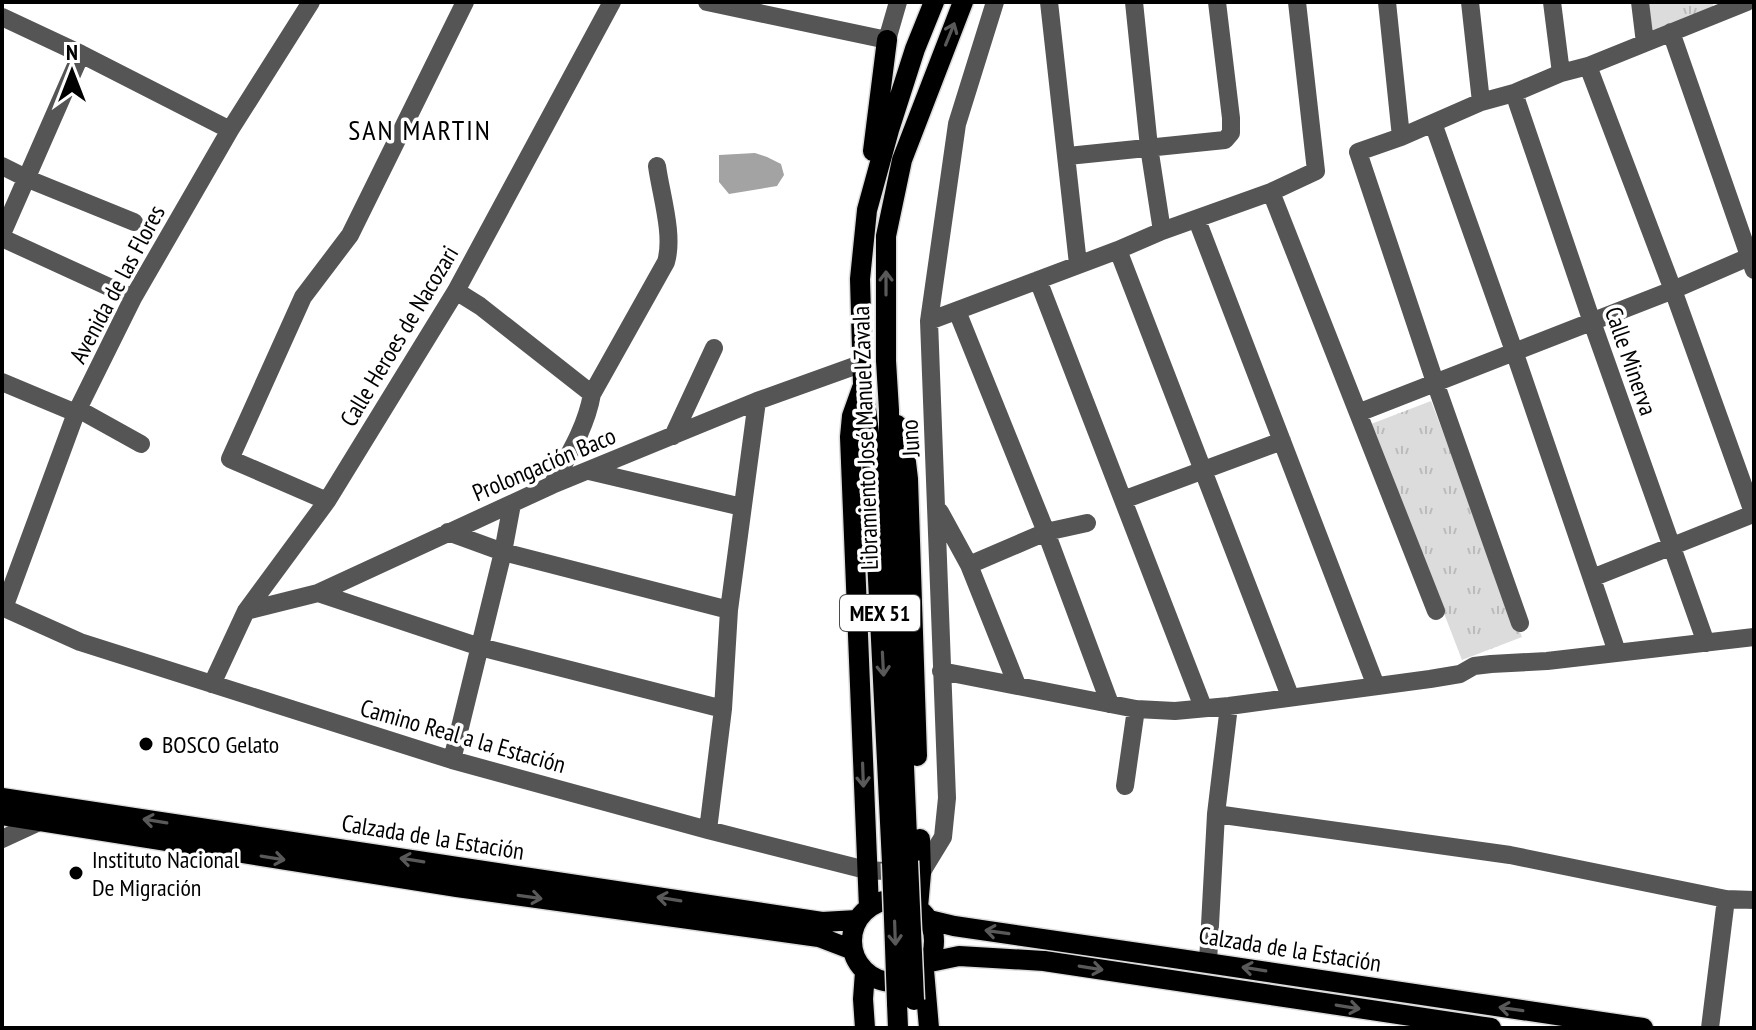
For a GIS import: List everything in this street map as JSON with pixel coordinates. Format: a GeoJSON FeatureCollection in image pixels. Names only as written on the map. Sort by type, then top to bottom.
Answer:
{"type":"FeatureCollection","features":[{"type":"Feature","properties":{"kind":"main road","name":"Libramiento José Manuel Zavala"},"geometry":{"type":"LineString","coordinates":[[907,866],[863,374],[860,279],[867,210],[915,49],[934,2]]}},
{"type":"Feature","properties":{"kind":"main road","name":"Libramiento José Manuel Zavala"},"geometry":{"type":"LineString","coordinates":[[898,1028],[905,1002],[907,866],[889,462],[886,236],[902,160],[963,2]]}},
{"type":"Feature","properties":{"kind":"main road"},"geometry":{"type":"LineString","coordinates":[[867,210],[887,40]]}},
{"type":"Feature","properties":{"kind":"main road"},"geometry":{"type":"LineString","coordinates":[[863,374],[850,437],[866,870],[863,914],[852,940],[853,950],[865,972],[888,982],[914,978],[927,966]]}},
{"type":"Feature","properties":{"kind":"main road","name":"Calzada de la Estación"},"geometry":{"type":"LineString","coordinates":[[2,798],[822,922],[863,914]]}},
{"type":"Feature","properties":{"kind":"main road","name":"Calzada de la Estación"},"geometry":{"type":"LineString","coordinates":[[2,815],[457,887],[819,937],[853,950]]}},
{"type":"Feature","properties":{"kind":"main road"},"geometry":{"type":"LineString","coordinates":[[907,866],[923,914],[934,930],[935,941],[927,966],[929,1028]]}},
{"type":"Feature","properties":{"kind":"main road"},"geometry":{"type":"LineString","coordinates":[[863,914],[880,902],[893,900],[906,902],[923,914]]}},
{"type":"Feature","properties":{"kind":"main road","name":"Calzada de la Estación"},"geometry":{"type":"LineString","coordinates":[[923,914],[954,926],[1643,1028]]}},
{"type":"Feature","properties":{"kind":"main road","name":"Calzada de la Estación"},"geometry":{"type":"LineString","coordinates":[[927,966],[959,956],[1044,961],[1491,1028]]}},
{"type":"Feature","properties":{"kind":"main road"},"geometry":{"type":"LineString","coordinates":[[865,972],[865,1028]]}},
{"type":"Feature","properties":{"kind":"main road","name":"Libramiento José Manuel Zavala"},"geometry":{"type":"LineString","coordinates":[[905,1002],[915,1028]]}},
{"type":"Feature","properties":{"kind":"street"},"geometry":{"type":"LineString","coordinates":[[327,501],[230,459],[303,297],[350,235],[465,2]]}},
{"type":"Feature","properties":{"kind":"street","name":"Calle Heroes de Nacozari"},"geometry":{"type":"LineString","coordinates":[[212,684],[246,611],[327,501],[456,291],[612,2]]}},
{"type":"Feature","properties":{"kind":"street"},"geometry":{"type":"LineString","coordinates":[[707,2],[887,40],[898,2]]}},
{"type":"Feature","properties":{"kind":"street","name":"Juno"},"geometry":{"type":"LineString","coordinates":[[907,866],[943,837],[947,798],[929,321],[957,124],[995,2]]}},
{"type":"Feature","properties":{"kind":"street"},"geometry":{"type":"LineString","coordinates":[[1049,2],[1078,264]]}},
{"type":"Feature","properties":{"kind":"street"},"geometry":{"type":"LineString","coordinates":[[1134,2],[1149,147],[1162,231]]}},
{"type":"Feature","properties":{"kind":"street"},"geometry":{"type":"LineString","coordinates":[[1068,156],[1225,140],[1231,133],[1231,118],[1217,2]]}},
{"type":"Feature","properties":{"kind":"street"},"geometry":{"type":"LineString","coordinates":[[929,321],[1271,192],[1316,171],[1297,2]]}},
{"type":"Feature","properties":{"kind":"street"},"geometry":{"type":"LineString","coordinates":[[1387,2],[1401,137]]}},
{"type":"Feature","properties":{"kind":"street"},"geometry":{"type":"LineString","coordinates":[[1470,2],[1481,102]]}},
{"type":"Feature","properties":{"kind":"street"},"geometry":{"type":"LineString","coordinates":[[1552,2],[1561,73]]}},
{"type":"Feature","properties":{"kind":"street"},"geometry":{"type":"LineString","coordinates":[[1640,2],[1645,43]]}},
{"type":"Feature","properties":{"kind":"street"},"geometry":{"type":"LineString","coordinates":[[1520,623],[1358,152],[1481,102],[1588,66],[1722,7],[1747,2]]}},
{"type":"Feature","properties":{"kind":"street","name":"Avenida de las Flores"},"geometry":{"type":"LineString","coordinates":[[3,607],[77,411],[133,298],[304,4]]}},
{"type":"Feature","properties":{"kind":"street"},"geometry":{"type":"LineString","coordinates":[[2,17],[230,130]]}},
{"type":"Feature","properties":{"kind":"street"},"geometry":{"type":"LineString","coordinates":[[1358,413],[1673,290],[1751,264],[1671,32]]}},
{"type":"Feature","properties":{"kind":"street"},"geometry":{"type":"LineString","coordinates":[[81,54],[2,236],[133,298]]}},
{"type":"Feature","properties":{"kind":"street"},"geometry":{"type":"LineString","coordinates":[[1588,66],[1754,515],[1592,578]]}},
{"type":"Feature","properties":{"kind":"street","name":"Calle Minerva"},"geometry":{"type":"LineString","coordinates":[[1514,93],[1706,643]]}},
{"type":"Feature","properties":{"kind":"street"},"geometry":{"type":"LineString","coordinates":[[1433,123],[1617,652]]}},
{"type":"Feature","properties":{"kind":"street"},"geometry":{"type":"LineString","coordinates":[[2,166],[134,222]]}},
{"type":"Feature","properties":{"kind":"street"},"geometry":{"type":"LineString","coordinates":[[552,485],[580,435],[589,413],[592,394],[670,250],[657,166]]}},
{"type":"Feature","properties":{"kind":"street"},"geometry":{"type":"LineString","coordinates":[[1271,192],[1436,611]]}},
{"type":"Feature","properties":{"kind":"street"},"geometry":{"type":"LineString","coordinates":[[1197,220],[1376,686]]}},
{"type":"Feature","properties":{"kind":"street"},"geometry":{"type":"LineString","coordinates":[[1118,250],[1290,696]]}},
{"type":"Feature","properties":{"kind":"street"},"geometry":{"type":"LineString","coordinates":[[1038,280],[1203,707]]}},
{"type":"Feature","properties":{"kind":"street"},"geometry":{"type":"LineString","coordinates":[[456,291],[480,306],[592,394]]}},
{"type":"Feature","properties":{"kind":"street"},"geometry":{"type":"LineString","coordinates":[[957,311],[1046,532],[1110,704]]}},
{"type":"Feature","properties":{"kind":"street"},"geometry":{"type":"LineString","coordinates":[[673,436],[714,348]]}},
{"type":"Feature","properties":{"kind":"street","name":"Prolongación Baco"},"geometry":{"type":"LineString","coordinates":[[246,611],[318,593],[552,485],[757,401],[863,374]]}},
{"type":"Feature","properties":{"kind":"street"},"geometry":{"type":"LineString","coordinates":[[2,382],[77,411],[141,444]]}},
{"type":"Feature","properties":{"kind":"street"},"geometry":{"type":"LineString","coordinates":[[708,830],[723,709],[729,610],[757,401]]}},
{"type":"Feature","properties":{"kind":"street"},"geometry":{"type":"LineString","coordinates":[[1123,500],[1282,441]]}},
{"type":"Feature","properties":{"kind":"street"},"geometry":{"type":"LineString","coordinates":[[589,471],[742,507]]}},
{"type":"Feature","properties":{"kind":"street"},"geometry":{"type":"LineString","coordinates":[[452,760],[512,504]]}},
{"type":"Feature","properties":{"kind":"street"},"geometry":{"type":"LineString","coordinates":[[937,507],[969,565],[1017,685]]}},
{"type":"Feature","properties":{"kind":"street"},"geometry":{"type":"LineString","coordinates":[[969,565],[1046,532],[1087,523]]}},
{"type":"Feature","properties":{"kind":"street"},"geometry":{"type":"LineString","coordinates":[[448,532],[503,552],[729,610]]}},
{"type":"Feature","properties":{"kind":"street"},"geometry":{"type":"LineString","coordinates":[[318,593],[480,647],[723,709]]}},
{"type":"Feature","properties":{"kind":"street","name":"Camino Real a la Estación"},"geometry":{"type":"LineString","coordinates":[[3,607],[80,642],[452,760],[866,870],[907,866]]}},
{"type":"Feature","properties":{"kind":"street"},"geometry":{"type":"LineString","coordinates":[[941,671],[1136,709],[1175,711],[1430,679],[1460,674],[1474,666],[1547,661],[1754,637]]}},
{"type":"Feature","properties":{"kind":"street"},"geometry":{"type":"LineString","coordinates":[[1208,962],[1216,814],[1229,706]]}},
{"type":"Feature","properties":{"kind":"street"},"geometry":{"type":"LineString","coordinates":[[1125,786],[1136,709]]}},
{"type":"Feature","properties":{"kind":"street"},"geometry":{"type":"LineString","coordinates":[[2,839],[41,821],[59,806]]}},
{"type":"Feature","properties":{"kind":"street"},"geometry":{"type":"LineString","coordinates":[[1216,814],[1510,855],[1726,899],[1754,900]]}},
{"type":"Feature","properties":{"kind":"street"},"geometry":{"type":"LineString","coordinates":[[1710,1028],[1726,899]]}},
{"type":"Feature","properties":{"kind":"green space"},"geometry":{"type":"Polygon","coordinates":[[[1645,2],[1713,2],[1713,7],[1649,35],[1645,2]]]}},
{"type":"Feature","properties":{"kind":"green space"},"geometry":{"type":"Polygon","coordinates":[[[1431,401],[1522,637],[1462,660],[1371,424],[1431,401]]]}},
{"type":"Feature","properties":{"kind":"shaded area"},"geometry":{"type":"Polygon","coordinates":[[[755,153],[781,164],[784,175],[777,186],[729,194],[719,182],[719,155],[755,153]]]}},
{"type":"Feature","properties":{"kind":"place","name":"BOSCO Gelato"},"geometry":{"type":"Point","coordinates":[146,744]}},
{"type":"Feature","properties":{"kind":"place","name":"Instituto Nacional De Migración"},"geometry":{"type":"Point","coordinates":[76,873]}},
{"type":"Feature","properties":{"kind":"district","name":"SAN MARTIN"},"geometry":{"type":"Point","coordinates":[420,129]}}]}
